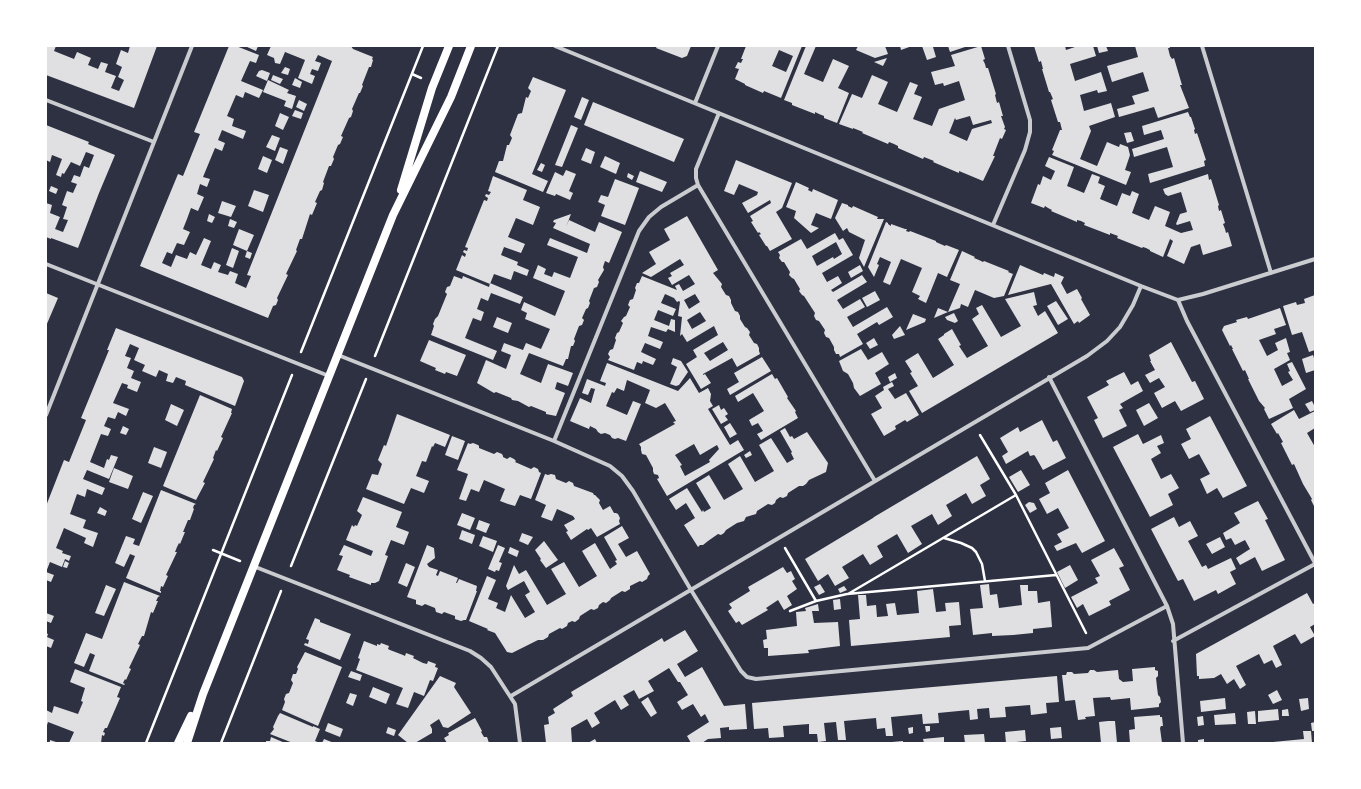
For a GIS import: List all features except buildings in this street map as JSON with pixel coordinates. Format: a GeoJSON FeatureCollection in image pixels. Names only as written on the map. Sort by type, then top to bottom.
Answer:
{"type":"FeatureCollection","features":[{"type":"Feature","properties":{"kind":"main road"},"geometry":{"type":"LineString","coordinates":[[178,743],[202,694],[393,215],[432,88],[449,46]]}},
{"type":"Feature","properties":{"kind":"main road"},"geometry":{"type":"LineString","coordinates":[[393,215],[451,97],[471,46]]}},
{"type":"Feature","properties":{"kind":"main road"},"geometry":{"type":"LineString","coordinates":[[187,743],[202,694]]}},
{"type":"Feature","properties":{"kind":"street"},"geometry":{"type":"LineString","coordinates":[[46,414],[192,46]]}},
{"type":"Feature","properties":{"kind":"street"},"geometry":{"type":"LineString","coordinates":[[555,46],[1178,300],[1203,294],[1315,259]]}},
{"type":"Feature","properties":{"kind":"street"},"geometry":{"type":"LineString","coordinates":[[695,103],[718,46]]}},
{"type":"Feature","properties":{"kind":"street"},"geometry":{"type":"LineString","coordinates":[[993,225],[1025,150],[1030,132],[1030,120],[1008,46]]}},
{"type":"Feature","properties":{"kind":"street"},"geometry":{"type":"LineString","coordinates":[[1202,46],[1272,273]]}},
{"type":"Feature","properties":{"kind":"street"},"geometry":{"type":"LineString","coordinates":[[46,100],[154,142]]}},
{"type":"Feature","properties":{"kind":"street"},"geometry":{"type":"LineString","coordinates":[[719,113],[696,169],[698,185],[875,480]]}},
{"type":"Feature","properties":{"kind":"street"},"geometry":{"type":"LineString","coordinates":[[554,441],[639,232],[649,217],[661,207],[698,185]]}},
{"type":"Feature","properties":{"kind":"street"},"geometry":{"type":"LineString","coordinates":[[46,264],[329,376]]}},
{"type":"Feature","properties":{"kind":"street"},"geometry":{"type":"LineString","coordinates":[[511,696],[1049,377],[1087,356],[1107,341],[1120,327],[1133,305],[1141,286]]}},
{"type":"Feature","properties":{"kind":"street"},"geometry":{"type":"LineString","coordinates":[[1173,641],[1315,564],[1187,321],[1178,300]]}},
{"type":"Feature","properties":{"kind":"street"},"geometry":{"type":"LineString","coordinates":[[338,354],[554,441],[610,466],[622,476],[633,491],[691,590],[741,671],[747,677],[756,679],[1088,648],[1167,606]]}},
{"type":"Feature","properties":{"kind":"street"},"geometry":{"type":"LineString","coordinates":[[1049,377],[1167,606],[1172,624],[1183,743]]}},
{"type":"Feature","properties":{"kind":"street"},"geometry":{"type":"LineString","coordinates":[[253,566],[470,651],[491,667],[511,696],[515,704],[520,743]]}},
{"type":"Feature","properties":{"kind":"path"},"geometry":{"type":"LineString","coordinates":[[146,743],[423,46]]}},
{"type":"Feature","properties":{"kind":"path"},"geometry":{"type":"LineString","coordinates":[[221,743],[498,46]]}},
{"type":"Feature","properties":{"kind":"path"},"geometry":{"type":"LineString","coordinates":[[973,422],[1016,495],[1092,646]]}},
{"type":"Feature","properties":{"kind":"path"},"geometry":{"type":"LineString","coordinates":[[847,594],[1016,495]]}},
{"type":"Feature","properties":{"kind":"path"},"geometry":{"type":"LineString","coordinates":[[778,538],[816,601]]}},
{"type":"Feature","properties":{"kind":"path"},"geometry":{"type":"LineString","coordinates":[[943,538],[961,543],[972,548],[976,552],[982,564],[985,581]]}},
{"type":"Feature","properties":{"kind":"path"},"geometry":{"type":"LineString","coordinates":[[213,550],[222,554]]}},
{"type":"Feature","properties":{"kind":"path"},"geometry":{"type":"LineString","coordinates":[[790,611],[816,601],[847,594],[1056,575]]}}]}
